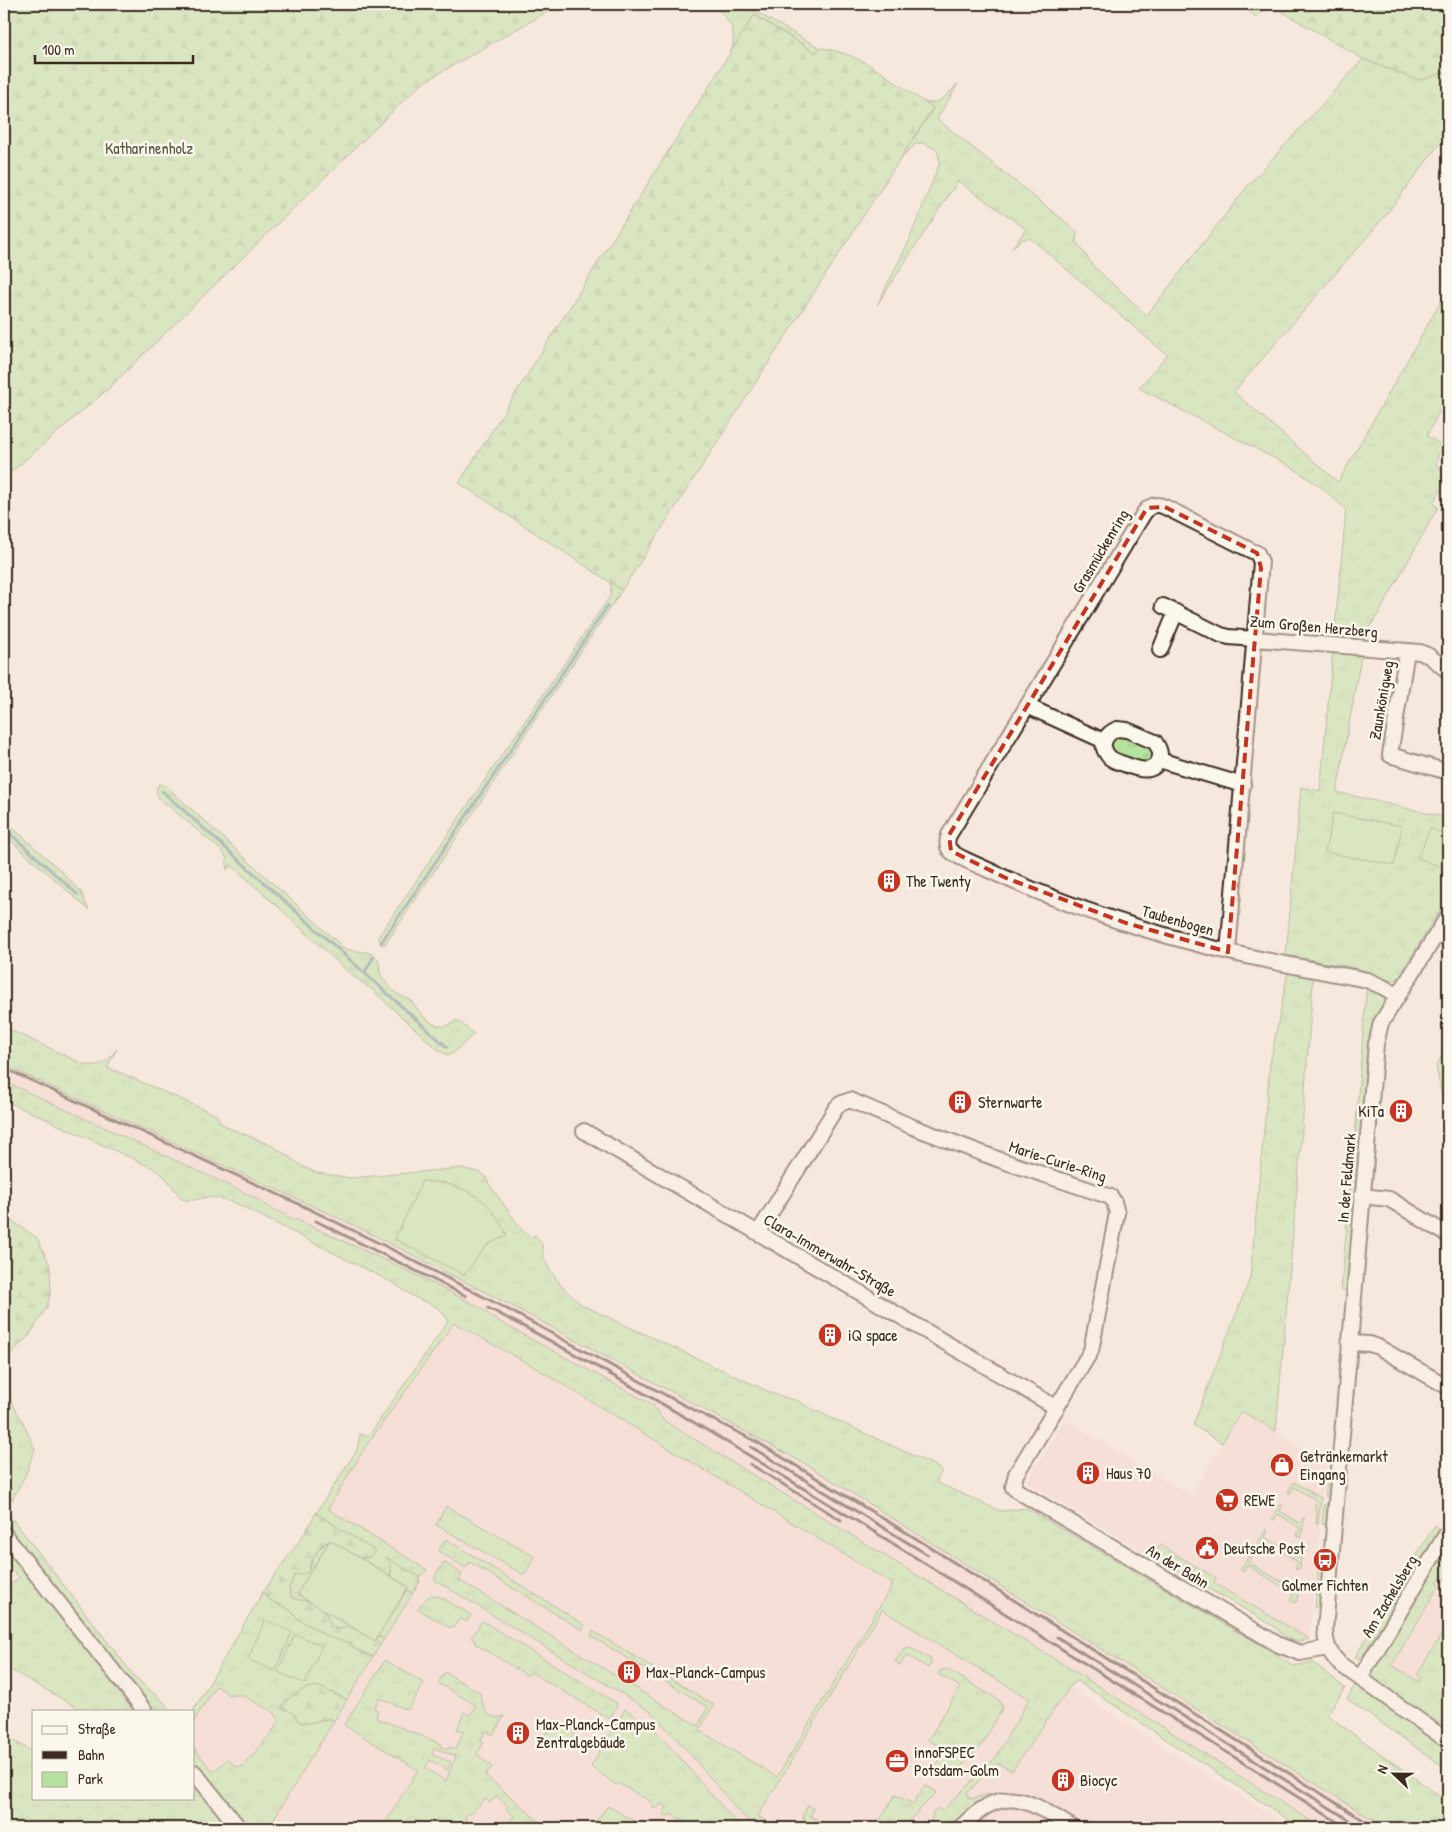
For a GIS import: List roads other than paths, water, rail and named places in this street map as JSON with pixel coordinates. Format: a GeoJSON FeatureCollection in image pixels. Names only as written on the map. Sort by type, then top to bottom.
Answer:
{"type":"FeatureCollection","features":[{"type":"Feature","properties":{"kind":"street","name":"Grasmückenring"},"geometry":{"type":"LineString","coordinates":[[955,854],[948,848],[949,835],[1147,508],[1159,504],[1257,553],[1261,562],[1228,952]]}},
{"type":"Feature","properties":{"kind":"street","name":"Zum Großen Herzberg"},"geometry":{"type":"LineString","coordinates":[[1160,650],[1169,609],[1220,635],[1420,652],[1429,656],[1448,671]]}},
{"type":"Feature","properties":{"kind":"street","name":"Zaunkönigweg"},"geometry":{"type":"LineString","coordinates":[[1407,651],[1390,756],[1448,772]]}},
{"type":"Feature","properties":{"kind":"street"},"geometry":{"type":"LineString","coordinates":[[1027,706],[1104,741]]}},
{"type":"Feature","properties":{"kind":"street"},"geometry":{"type":"LineString","coordinates":[[1117,729],[1127,730],[1155,742],[1160,752],[1159,760],[1150,769],[1140,770],[1110,758],[1105,750],[1104,741],[1111,731],[1117,729]]}},
{"type":"Feature","properties":{"kind":"street"},"geometry":{"type":"LineString","coordinates":[[1159,760],[1243,785]]}},
{"type":"Feature","properties":{"kind":"street","name":"Taubenbogen"},"geometry":{"type":"LineString","coordinates":[[955,854],[1006,878],[1080,907],[1162,934],[1228,952],[1367,980],[1398,996]]}},
{"type":"Feature","properties":{"kind":"street","name":"In der Feldmark"},"geometry":{"type":"LineString","coordinates":[[1328,1648],[1326,1618],[1376,1044],[1381,1023],[1448,916]]}},
{"type":"Feature","properties":{"kind":"street","name":"Marie-Curie-Ring"},"geometry":{"type":"LineString","coordinates":[[758,1233],[836,1108],[850,1100],[913,1127],[1000,1160],[1111,1198],[1114,1202],[1116,1213],[1089,1356],[1016,1474],[1013,1487],[1016,1490]]}},
{"type":"Feature","properties":{"kind":"street","name":"Clara-Immerwahr-Straße"},"geometry":{"type":"LineString","coordinates":[[584,1131],[1057,1408]]}},
{"type":"Feature","properties":{"kind":"street"},"geometry":{"type":"LineString","coordinates":[[1362,1196],[1389,1199],[1448,1235]]}},
{"type":"Feature","properties":{"kind":"street"},"geometry":{"type":"LineString","coordinates":[[1349,1342],[1370,1344],[1378,1347],[1448,1387]]}},
{"type":"Feature","properties":{"kind":"street","name":"An der Bahn"},"geometry":{"type":"LineString","coordinates":[[1016,1490],[1279,1646],[1300,1653],[1328,1648]]}},
{"type":"Feature","properties":{"kind":"street","name":"Am Zachelsberg"},"geometry":{"type":"LineString","coordinates":[[1360,1678],[1448,1531]]}},
{"type":"Feature","properties":{"kind":"street"},"geometry":{"type":"LineString","coordinates":[[4,1534],[143,1710]]}},
{"type":"Feature","properties":{"kind":"street"},"geometry":{"type":"LineString","coordinates":[[1328,1648],[1336,1660],[1448,1741]]}},
{"type":"Feature","properties":{"kind":"street"},"geometry":{"type":"LineString","coordinates":[[195,1773],[239,1828]]}},
{"type":"Feature","properties":{"kind":"street"},"geometry":{"type":"LineString","coordinates":[[960,1828],[982,1808],[993,1802],[1014,1799],[1037,1806],[1073,1828]]}},
{"type":"Feature","properties":{"kind":"waterway"},"geometry":{"type":"LineString","coordinates":[[381,943],[608,605]]}},
{"type":"Feature","properties":{"kind":"waterway"},"geometry":{"type":"LineString","coordinates":[[162,791],[447,1047]]}},
{"type":"Feature","properties":{"kind":"waterway"},"geometry":{"type":"LineString","coordinates":[[4,828],[77,894]]}},
{"type":"Feature","properties":{"kind":"waterway"},"geometry":{"type":"LineString","coordinates":[[365,972],[374,956]]}},
{"type":"Feature","properties":{"kind":"railway"},"geometry":{"type":"LineString","coordinates":[[4,1068],[303,1206],[391,1249],[757,1442],[912,1536],[1376,1828]]}},
{"type":"Feature","properties":{"kind":"railway"},"geometry":{"type":"LineString","coordinates":[[316,1221],[466,1296]]}},
{"type":"Feature","properties":{"kind":"railway"},"geometry":{"type":"LineString","coordinates":[[488,1308],[634,1388],[778,1473],[1347,1828]]}},
{"type":"Feature","properties":{"kind":"railway"},"geometry":{"type":"LineString","coordinates":[[751,1447],[928,1555]]}},
{"type":"Feature","properties":{"kind":"railway"},"geometry":{"type":"LineString","coordinates":[[750,1464],[841,1520]]}},
{"type":"Feature","properties":{"kind":"railway"},"geometry":{"type":"LineString","coordinates":[[1057,1637],[1362,1828]]}},
{"type":"Feature","properties":{"kind":"place","name":"The Twenty"},"geometry":{"type":"Point","coordinates":[889,881]}},
{"type":"Feature","properties":{"kind":"place","name":"Sternwarte"},"geometry":{"type":"Point","coordinates":[960,1102]}},
{"type":"Feature","properties":{"kind":"place","name":"KiTa"},"geometry":{"type":"Point","coordinates":[1401,1111]}},
{"type":"Feature","properties":{"kind":"place","name":"iQ space"},"geometry":{"type":"Point","coordinates":[830,1335]}},
{"type":"Feature","properties":{"kind":"place","name":"Getränkemarkt Eingang"},"geometry":{"type":"Point","coordinates":[1282,1465]}},
{"type":"Feature","properties":{"kind":"place","name":"Haus 70"},"geometry":{"type":"Point","coordinates":[1088,1473]}},
{"type":"Feature","properties":{"kind":"place","name":"REWE"},"geometry":{"type":"Point","coordinates":[1227,1500]}},
{"type":"Feature","properties":{"kind":"place","name":"Deutsche Post"},"geometry":{"type":"Point","coordinates":[1207,1548]}},
{"type":"Feature","properties":{"kind":"place","name":"Golmer Fichten"},"geometry":{"type":"Point","coordinates":[1325,1560]}},
{"type":"Feature","properties":{"kind":"place","name":"Max-Planck-Campus"},"geometry":{"type":"Point","coordinates":[629,1672]}},
{"type":"Feature","properties":{"kind":"place","name":"Max-Planck-Campus Zentralgebäude"},"geometry":{"type":"Point","coordinates":[518,1733]}},
{"type":"Feature","properties":{"kind":"place","name":"innoFSPEC Potsdam-Golm"},"geometry":{"type":"Point","coordinates":[897,1761]}},
{"type":"Feature","properties":{"kind":"place","name":"Biocyc"},"geometry":{"type":"Point","coordinates":[1063,1780]}},
{"type":"Feature","properties":{"kind":"park label","name":"Katharinenholz"},"geometry":{"type":"Point","coordinates":[149,148]}}]}
